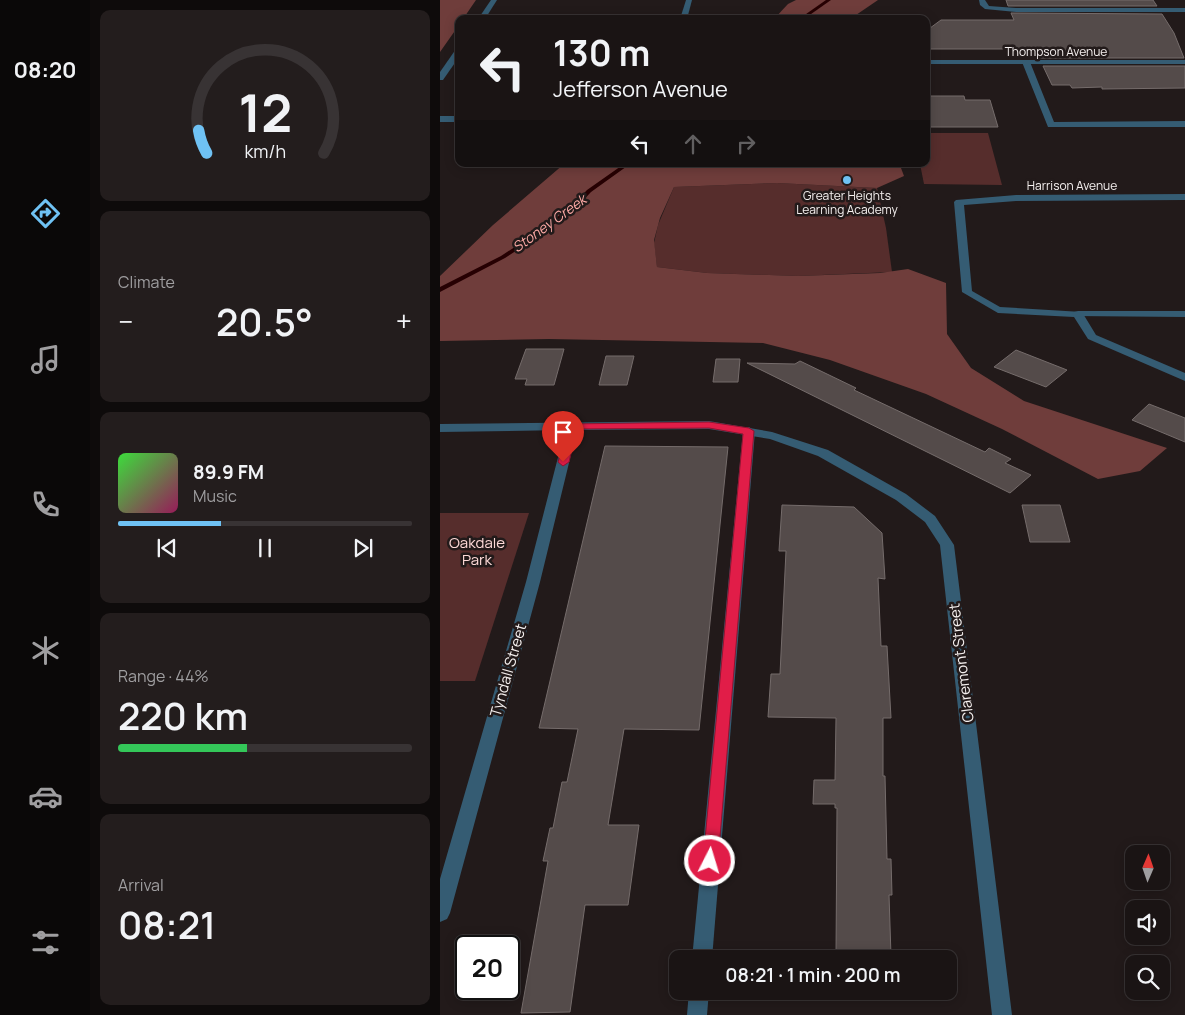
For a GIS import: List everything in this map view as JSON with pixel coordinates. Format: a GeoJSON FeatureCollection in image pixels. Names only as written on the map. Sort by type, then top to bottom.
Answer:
{"type":"FeatureCollection","features":[{"type":"Feature","properties":{"kind":"street"},"geometry":{"type":"LineString","coordinates":[[484,15],[494,0]]}},
{"type":"Feature","properties":{"kind":"street"},"geometry":{"type":"LineString","coordinates":[[684,15],[689,0]]}},
{"type":"Feature","properties":{"kind":"street"},"geometry":{"type":"LineString","coordinates":[[982,3],[987,8],[1016,10],[1185,10]]}},
{"type":"Feature","properties":{"kind":"street"},"geometry":{"type":"LineString","coordinates":[[440,78],[455,57]]}},
{"type":"Feature","properties":{"kind":"street","name":"Thompson Avenue"},"geometry":{"type":"LineString","coordinates":[[930,62],[1185,62]]}},
{"type":"Feature","properties":{"kind":"street"},"geometry":{"type":"LineString","coordinates":[[1026,62],[1052,125],[1185,124]]}},
{"type":"Feature","properties":{"kind":"street"},"geometry":{"type":"LineString","coordinates":[[440,119],[455,119]]}},
{"type":"Feature","properties":{"kind":"street","name":"Harrison Avenue"},"geometry":{"type":"LineString","coordinates":[[1078,314],[998,310],[967,292],[959,202],[1016,198],[1185,197]]}},
{"type":"Feature","properties":{"kind":"street"},"geometry":{"type":"LineString","coordinates":[[1078,314],[1185,314]]}},
{"type":"Feature","properties":{"kind":"street"},"geometry":{"type":"LineString","coordinates":[[1078,314],[1092,337],[1185,377]]}},
{"type":"Feature","properties":{"kind":"street","name":"Claremont Street"},"geometry":{"type":"LineString","coordinates":[[440,428],[709,425],[749,431],[795,442],[823,453],[901,497],[930,519],[947,544],[1002,1015]]}},
{"type":"Feature","properties":{"kind":"street","name":"Tyndall Street"},"geometry":{"type":"LineString","coordinates":[[440,913],[530,591],[572,426]]}},
{"type":"Feature","properties":{"kind":"street"},"geometry":{"type":"LineString","coordinates":[[703,950],[749,431]]}},
{"type":"Feature","properties":{"kind":"lane"},"geometry":{"type":"LineString","coordinates":[[697,1015],[698,1000]]}},
{"type":"Feature","properties":{"kind":"green space"},"geometry":{"type":"Polygon","coordinates":[[[930,133],[988,133],[1002,185],[924,184],[921,167],[930,167],[930,133]]]}},
{"type":"Feature","properties":{"kind":"green space"},"geometry":{"type":"Polygon","coordinates":[[[777,183],[877,188],[886,228],[892,272],[798,276],[707,273],[657,267],[654,243],[658,225],[674,187],[777,183]]]}},
{"type":"Feature","properties":{"kind":"green space","name":"Oakdale Park"},"geometry":{"type":"Polygon","coordinates":[[[440,513],[529,513],[475,681],[440,681],[440,513]]]}},
{"type":"Feature","properties":{"kind":"shaded area"},"geometry":{"type":"Polygon","coordinates":[[[440,0],[476,0],[466,15],[455,15],[455,31],[440,52],[440,0]]]}},
{"type":"Feature","properties":{"kind":"shaded area"},"geometry":{"type":"Polygon","coordinates":[[[796,0],[878,0],[856,15],[778,15],[788,4],[796,0]]]}},
{"type":"Feature","properties":{"kind":"shaded area"},"geometry":{"type":"Polygon","coordinates":[[[561,167],[901,168],[904,176],[877,188],[777,183],[674,187],[660,218],[654,240],[657,267],[707,273],[798,276],[880,273],[908,269],[946,283],[947,334],[971,368],[1024,401],[1167,448],[1140,471],[1098,479],[1002,429],[926,394],[830,360],[763,343],[549,339],[440,341],[440,276],[493,225],[561,167]]]}},
{"type":"Feature","properties":{"kind":"building"},"geometry":{"type":"Polygon","coordinates":[[[1006,0],[1153,0],[1157,6],[1008,6],[1006,0]]]}},
{"type":"Feature","properties":{"kind":"building"},"geometry":{"type":"Polygon","coordinates":[[[1011,13],[1162,14],[1174,33],[1184,58],[1039,58],[1034,49],[930,49],[930,28],[941,20],[1014,20],[1011,13]]]}},
{"type":"Feature","properties":{"kind":"building"},"geometry":{"type":"Polygon","coordinates":[[[1043,66],[1185,66],[1185,88],[1102,89],[1102,87],[1072,88],[1070,85],[1052,85],[1043,66]]]}},
{"type":"Feature","properties":{"kind":"building"},"geometry":{"type":"Polygon","coordinates":[[[930,96],[964,96],[965,100],[990,100],[998,127],[930,127],[930,96]]]}},
{"type":"Feature","properties":{"kind":"building"},"geometry":{"type":"Polygon","coordinates":[[[526,349],[564,349],[554,385],[525,385],[527,379],[515,379],[526,349]]]}},
{"type":"Feature","properties":{"kind":"building"},"geometry":{"type":"Polygon","coordinates":[[[1016,350],[1067,370],[1046,387],[994,367],[1016,350]]]}},
{"type":"Feature","properties":{"kind":"building"},"geometry":{"type":"Polygon","coordinates":[[[606,356],[634,356],[627,385],[599,385],[606,356]]]}},
{"type":"Feature","properties":{"kind":"building"},"geometry":{"type":"Polygon","coordinates":[[[716,359],[740,359],[738,382],[713,382],[716,359]]]}},
{"type":"Feature","properties":{"kind":"building"},"geometry":{"type":"Polygon","coordinates":[[[800,361],[856,388],[854,390],[985,452],[989,448],[1011,459],[1005,463],[1031,475],[1010,493],[747,363],[795,364],[800,361]]]}},
{"type":"Feature","properties":{"kind":"building"},"geometry":{"type":"Polygon","coordinates":[[[1149,404],[1185,418],[1185,442],[1132,420],[1149,404]]]}},
{"type":"Feature","properties":{"kind":"building"},"geometry":{"type":"Polygon","coordinates":[[[605,446],[728,447],[699,730],[624,729],[608,825],[639,825],[628,905],[585,905],[570,1012],[521,1013],[548,861],[543,861],[550,828],[553,828],[562,782],[567,782],[578,729],[539,728],[605,446]]]}},
{"type":"Feature","properties":{"kind":"building"},"geometry":{"type":"Polygon","coordinates":[[[782,505],[854,507],[882,533],[885,579],[878,578],[881,646],[887,646],[891,718],[883,718],[883,776],[885,776],[887,859],[891,859],[892,895],[889,895],[891,950],[836,950],[837,808],[835,808],[835,804],[813,804],[814,780],[835,780],[836,718],[768,717],[771,674],[780,674],[786,551],[779,551],[782,505]]]}},
{"type":"Feature","properties":{"kind":"building"},"geometry":{"type":"Polygon","coordinates":[[[1022,505],[1060,505],[1070,542],[1030,542],[1022,505]]]}},
{"type":"Feature","properties":{"kind":"waterway","name":"Stoney Creek"},"geometry":{"type":"LineString","coordinates":[[807,15],[829,0]]}},
{"type":"Feature","properties":{"kind":"waterway","name":"Stoney Creek"},"geometry":{"type":"LineString","coordinates":[[440,290],[503,257],[529,240],[573,208],[589,191],[623,167]]}},
{"type":"Feature","properties":{"kind":"place","name":"Greater Heights Learning Academy"},"geometry":{"type":"Point","coordinates":[847,180]}},
{"type":"Feature","properties":{"kind":"route"},"geometry":{"type":"LineString","coordinates":[[563,462],[572,426],[709,425],[749,431],[710,861]]}}]}
